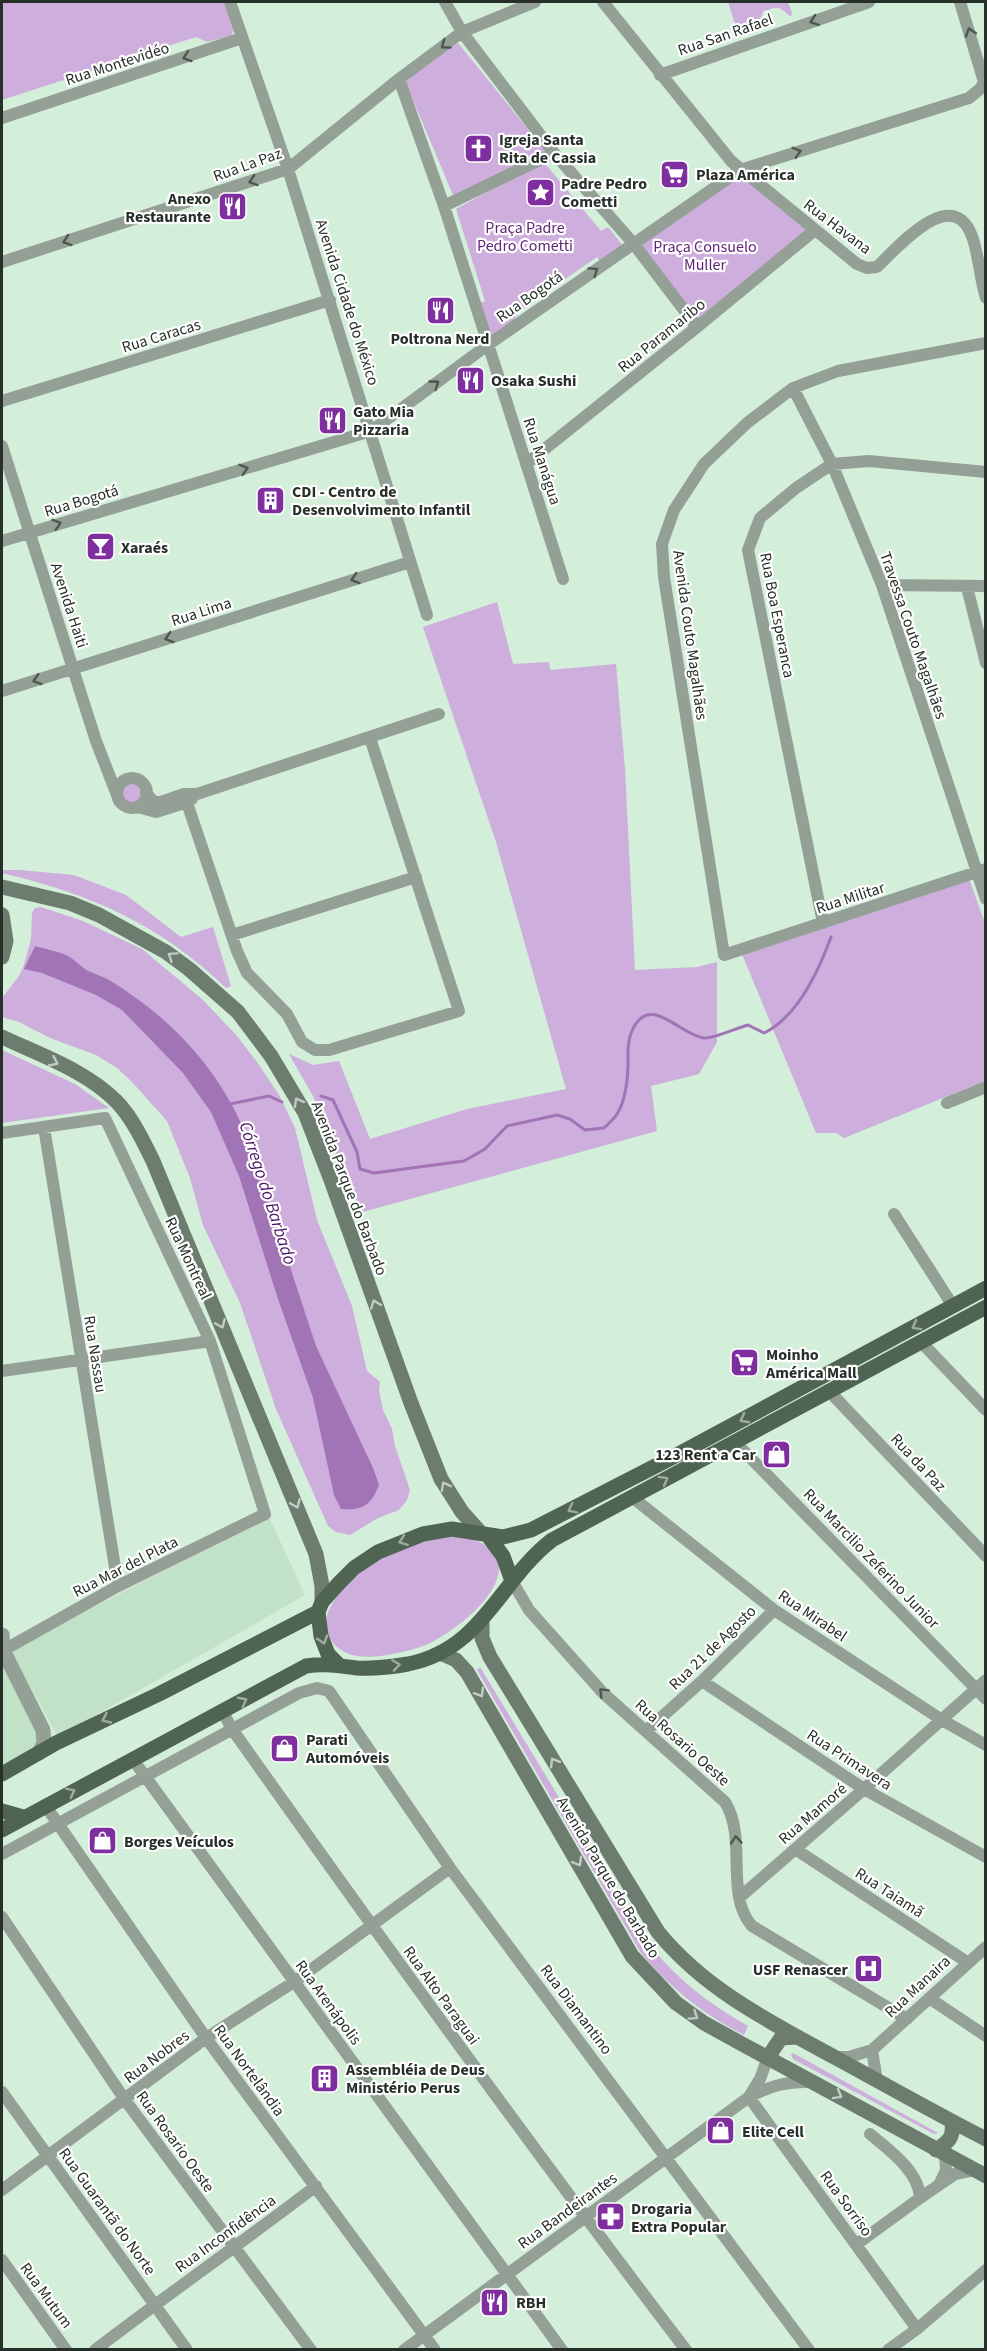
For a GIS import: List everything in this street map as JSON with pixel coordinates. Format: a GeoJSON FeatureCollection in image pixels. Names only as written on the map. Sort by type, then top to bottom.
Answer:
{"type":"FeatureCollection","features":[{"type":"Feature","properties":{"kind":"main road","name":"Avenida Parque do Barbado"},"geometry":{"type":"LineString","coordinates":[[2,887],[60,900],[90,911],[166,952],[238,1012],[271,1056],[305,1113],[441,1479],[462,1512],[484,1534]]}},
{"type":"Feature","properties":{"kind":"main road"},"geometry":{"type":"LineString","coordinates":[[2,915],[6,941],[2,957]]}},
{"type":"Feature","properties":{"kind":"main road"},"geometry":{"type":"LineString","coordinates":[[2,1037],[79,1074],[102,1089],[118,1103],[135,1126],[153,1161],[316,1554],[322,1586],[321,1636],[328,1654],[338,1664]]}},
{"type":"Feature","properties":{"kind":"main road"},"geometry":{"type":"LineString","coordinates":[[2,1774],[72,1736],[159,1694],[320,1607],[354,1568],[378,1552],[423,1534],[452,1529],[484,1534],[517,1535],[531,1530],[675,1456],[986,1288]]}},
{"type":"Feature","properties":{"kind":"main road"},"geometry":{"type":"LineString","coordinates":[[2,1830],[45,1805],[134,1761],[306,1666],[338,1664],[356,1668],[380,1668],[410,1664],[440,1653],[458,1642],[482,1622],[538,1551],[552,1540],[986,1307]]}},
{"type":"Feature","properties":{"kind":"main road"},"geometry":{"type":"LineString","coordinates":[[484,1534],[503,1556],[513,1581]]}},
{"type":"Feature","properties":{"kind":"main road","name":"Avenida Parque do Barbado"},"geometry":{"type":"LineString","coordinates":[[482,1622],[482,1638],[490,1657],[658,1932],[687,1964],[707,1981],[796,2037],[986,2139]]}},
{"type":"Feature","properties":{"kind":"main road","name":"Avenida Parque do Barbado"},"geometry":{"type":"LineString","coordinates":[[440,1653],[456,1660],[470,1676],[632,1956],[676,2003],[704,2023],[980,2173]]}},
{"type":"Feature","properties":{"kind":"main road"},"geometry":{"type":"LineString","coordinates":[[2,1811],[23,1817]]}},
{"type":"Feature","properties":{"kind":"main road"},"geometry":{"type":"LineString","coordinates":[[768,2058],[781,2038],[796,2037]]}},
{"type":"Feature","properties":{"kind":"main road"},"geometry":{"type":"LineString","coordinates":[[941,2152],[952,2136],[951,2122]]}},
{"type":"Feature","properties":{"kind":"street","name":"Avenida Cidade do México"},"geometry":{"type":"LineString","coordinates":[[230,2],[288,169],[427,615]]}},
{"type":"Feature","properties":{"kind":"street"},"geometry":{"type":"LineString","coordinates":[[445,2],[462,32],[554,153],[633,243],[697,327]]}},
{"type":"Feature","properties":{"kind":"street","name":"Rua La Paz"},"geometry":{"type":"LineString","coordinates":[[2,262],[288,169],[399,79],[462,32],[535,2]]}},
{"type":"Feature","properties":{"kind":"street","name":"Rua Havana"},"geometry":{"type":"LineString","coordinates":[[603,2],[660,75],[740,170],[857,264],[867,268],[877,267],[920,227],[935,218],[949,216],[961,220],[974,240],[986,298]]}},
{"type":"Feature","properties":{"kind":"street","name":"Rua San Rafael"},"geometry":{"type":"LineString","coordinates":[[660,75],[869,2]]}},
{"type":"Feature","properties":{"kind":"street","name":"Rua Bogotá"},"geometry":{"type":"LineString","coordinates":[[2,541],[371,431],[489,344],[740,170],[969,98],[980,89],[984,82],[960,2]]}},
{"type":"Feature","properties":{"kind":"street","name":"Rua Montevidéo"},"geometry":{"type":"LineString","coordinates":[[2,118],[242,38]]}},
{"type":"Feature","properties":{"kind":"street","name":"Rua Manágua"},"geometry":{"type":"LineString","coordinates":[[399,79],[444,206],[563,579]]}},
{"type":"Feature","properties":{"kind":"street"},"geometry":{"type":"LineString","coordinates":[[444,206],[554,153]]}},
{"type":"Feature","properties":{"kind":"street","name":"Rua Paramaribo"},"geometry":{"type":"LineString","coordinates":[[526,464],[815,230]]}},
{"type":"Feature","properties":{"kind":"street","name":"Rua Caracas"},"geometry":{"type":"LineString","coordinates":[[2,401],[330,300]]}},
{"type":"Feature","properties":{"kind":"street","name":"Avenida Couto Magalhães"},"geometry":{"type":"LineString","coordinates":[[724,955],[663,577],[662,544],[674,510],[704,464],[747,423],[793,388],[837,371],[986,342]]}},
{"type":"Feature","properties":{"kind":"street","name":"Travessa Couto Magalhães"},"geometry":{"type":"LineString","coordinates":[[793,388],[832,464],[882,585],[981,871],[986,899]]}},
{"type":"Feature","properties":{"kind":"street","name":"Avenida Haiti"},"geometry":{"type":"LineString","coordinates":[[2,446],[73,668],[117,795]]}},
{"type":"Feature","properties":{"kind":"street","name":"Rua Boa Esperanca"},"geometry":{"type":"LineString","coordinates":[[823,923],[748,550],[760,518],[796,488],[832,464],[869,461],[986,472]]}},
{"type":"Feature","properties":{"kind":"street","name":"Rua Lima"},"geometry":{"type":"LineString","coordinates":[[2,691],[410,562]]}},
{"type":"Feature","properties":{"kind":"street"},"geometry":{"type":"LineString","coordinates":[[882,585],[986,586]]}},
{"type":"Feature","properties":{"kind":"street"},"geometry":{"type":"LineString","coordinates":[[967,587],[986,663]]}},
{"type":"Feature","properties":{"kind":"street"},"geometry":{"type":"LineString","coordinates":[[124,780],[118,786],[117,795],[124,807],[138,807],[156,812],[190,797],[440,714]]}},
{"type":"Feature","properties":{"kind":"street"},"geometry":{"type":"LineString","coordinates":[[190,797],[237,951],[247,973],[287,1014],[302,1042],[315,1050],[329,1050],[459,1011],[370,738]]}},
{"type":"Feature","properties":{"kind":"street"},"geometry":{"type":"LineString","coordinates":[[108,774],[113,778],[124,780],[133,778],[141,781],[146,793],[158,802],[190,797]]}},
{"type":"Feature","properties":{"kind":"street"},"geometry":{"type":"LineString","coordinates":[[138,807],[144,801],[146,793]]}},
{"type":"Feature","properties":{"kind":"street","name":"Rua Militar"},"geometry":{"type":"LineString","coordinates":[[724,955],[981,871]]}},
{"type":"Feature","properties":{"kind":"street"},"geometry":{"type":"LineString","coordinates":[[232,934],[416,877]]}},
{"type":"Feature","properties":{"kind":"street"},"geometry":{"type":"LineString","coordinates":[[947,1103],[986,1087]]}},
{"type":"Feature","properties":{"kind":"street","name":"Rua Montreal"},"geometry":{"type":"LineString","coordinates":[[2,1133],[105,1118],[210,1341],[265,1514]]}},
{"type":"Feature","properties":{"kind":"street","name":"Rua Nassau"},"geometry":{"type":"LineString","coordinates":[[44,1127],[118,1586]]}},
{"type":"Feature","properties":{"kind":"street"},"geometry":{"type":"LineString","coordinates":[[894,1214],[952,1306]]}},
{"type":"Feature","properties":{"kind":"street"},"geometry":{"type":"LineString","coordinates":[[2,1371],[210,1341]]}},
{"type":"Feature","properties":{"kind":"street"},"geometry":{"type":"LineString","coordinates":[[921,1342],[986,1410]]}},
{"type":"Feature","properties":{"kind":"street","name":"Rua da Paz"},"geometry":{"type":"LineString","coordinates":[[828,1390],[986,1556]]}},
{"type":"Feature","properties":{"kind":"street","name":"Rua Marcilio Zeferino Junior"},"geometry":{"type":"LineString","coordinates":[[735,1441],[981,1684],[986,1699]]}},
{"type":"Feature","properties":{"kind":"street","name":"Rua Mirabel"},"geometry":{"type":"LineString","coordinates":[[632,1497],[774,1610],[942,1720],[986,1745]]}},
{"type":"Feature","properties":{"kind":"street","name":"Rua Mar del Plata"},"geometry":{"type":"LineString","coordinates":[[2,1645],[265,1514]]}},
{"type":"Feature","properties":{"kind":"street","name":"Rua Rosario Oeste"},"geometry":{"type":"LineString","coordinates":[[513,1581],[529,1611],[603,1693],[725,1802],[732,1813],[736,1834],[739,1898],[746,1919],[757,1930],[908,2019]]}},
{"type":"Feature","properties":{"kind":"street","name":"Rua 21 de Agosto"},"geometry":{"type":"LineString","coordinates":[[646,1731],[702,1681],[774,1610]]}},
{"type":"Feature","properties":{"kind":"street"},"geometry":{"type":"LineString","coordinates":[[2,1645],[40,1721],[44,1738],[39,1753]]}},
{"type":"Feature","properties":{"kind":"street","name":"Rua Primavera"},"geometry":{"type":"LineString","coordinates":[[702,1681],[864,1789],[986,1857]]}},
{"type":"Feature","properties":{"kind":"street","name":"Rua Mamoré"},"geometry":{"type":"LineString","coordinates":[[739,1898],[981,1684]]}},
{"type":"Feature","properties":{"kind":"street","name":"Rua Diamantino"},"geometry":{"type":"LineString","coordinates":[[232,1729],[306,1690],[321,1688],[332,1695],[450,1868],[809,2349]]}},
{"type":"Feature","properties":{"kind":"street","name":"Rua Alto Paraguai"},"geometry":{"type":"LineString","coordinates":[[223,1712],[232,1729],[371,1926],[585,2217],[686,2349]]}},
{"type":"Feature","properties":{"kind":"street"},"geometry":{"type":"LineString","coordinates":[[40,1721],[56,1734],[72,1736]]}},
{"type":"Feature","properties":{"kind":"street"},"geometry":{"type":"LineString","coordinates":[[2,1854],[232,1729]]}},
{"type":"Feature","properties":{"kind":"street","name":"Rua Arenápolis"},"geometry":{"type":"LineString","coordinates":[[134,1761],[562,2349]]}},
{"type":"Feature","properties":{"kind":"street","name":"Rua Nortelândia"},"geometry":{"type":"LineString","coordinates":[[45,1805],[206,2038],[435,2349]]}},
{"type":"Feature","properties":{"kind":"street","name":"Rua Taiamã"},"geometry":{"type":"LineString","coordinates":[[795,1849],[967,1962]]}},
{"type":"Feature","properties":{"kind":"street","name":"Rua Nobres"},"geometry":{"type":"LineString","coordinates":[[2,2190],[206,2038],[294,1982],[450,1868]]}},
{"type":"Feature","properties":{"kind":"street","name":"Rua Rosario Oeste"},"geometry":{"type":"LineString","coordinates":[[2,1917],[125,2100],[311,2349]]}},
{"type":"Feature","properties":{"kind":"street","name":"Rua Manaira"},"geometry":{"type":"LineString","coordinates":[[835,2057],[849,2057],[872,2050],[986,1947]]}},
{"type":"Feature","properties":{"kind":"street"},"geometry":{"type":"LineString","coordinates":[[929,1998],[986,2036]]}},
{"type":"Feature","properties":{"kind":"street"},"geometry":{"type":"LineString","coordinates":[[872,2050],[877,2080]]}},
{"type":"Feature","properties":{"kind":"street","name":"Rua Bandeirantes"},"geometry":{"type":"LineString","coordinates":[[749,2097],[760,2079],[768,2058]]}},
{"type":"Feature","properties":{"kind":"street","name":"Rua Bandeirantes"},"geometry":{"type":"LineString","coordinates":[[404,2349],[749,2097],[782,2083],[814,2082]]}},
{"type":"Feature","properties":{"kind":"street","name":"Rua Guarantã do Norte"},"geometry":{"type":"LineString","coordinates":[[2,2092],[187,2349]]}},
{"type":"Feature","properties":{"kind":"street","name":"Rua Sorriso"},"geometry":{"type":"LineString","coordinates":[[749,2097],[916,2329]]}},
{"type":"Feature","properties":{"kind":"street"},"geometry":{"type":"LineString","coordinates":[[870,2134],[907,2169],[920,2190],[920,2198]]}},
{"type":"Feature","properties":{"kind":"street"},"geometry":{"type":"LineString","coordinates":[[940,2183],[946,2169],[941,2152]]}},
{"type":"Feature","properties":{"kind":"street"},"geometry":{"type":"LineString","coordinates":[[856,2244],[940,2183],[958,2173],[980,2173]]}},
{"type":"Feature","properties":{"kind":"street","name":"Rua Inconfidência"},"geometry":{"type":"LineString","coordinates":[[95,2349],[235,2249],[316,2186]]}},
{"type":"Feature","properties":{"kind":"street","name":"Rua Mutum"},"geometry":{"type":"LineString","coordinates":[[2,2260],[66,2349]]}},
{"type":"Feature","properties":{"kind":"street"},"geometry":{"type":"LineString","coordinates":[[888,2349],[916,2329],[985,2271]]}},
{"type":"Feature","properties":{"kind":"shaded area"},"geometry":{"type":"Polygon","coordinates":[[[35,946],[72,958],[88,971],[109,980],[132,995],[154,1012],[192,1048],[209,1069],[237,1114],[248,1139],[316,1346],[379,1485],[373,1497],[361,1508],[341,1509],[334,1495],[313,1398],[278,1299],[239,1176],[211,1112],[183,1073],[122,1010],[96,995],[42,973],[24,969],[35,946]]]}},
{"type":"Feature","properties":{"kind":"shaded area"},"geometry":{"type":"Polygon","coordinates":[[[269,1517],[305,1595],[58,1737],[10,1650],[269,1517]]]}},
{"type":"Feature","properties":{"kind":"shaded area"},"geometry":{"type":"Polygon","coordinates":[[[2,1663],[44,1743],[2,1767],[2,1663]]]}},
{"type":"Feature","properties":{"kind":"green space"},"geometry":{"type":"Polygon","coordinates":[[[2,2],[225,2],[234,30],[231,36],[207,42],[196,37],[2,100],[2,2]]]}},
{"type":"Feature","properties":{"kind":"green space"},"geometry":{"type":"Polygon","coordinates":[[[728,2],[788,2],[792,13],[791,16],[776,8],[763,11],[760,22],[757,20],[747,22],[741,26],[735,24],[728,2]]]}},
{"type":"Feature","properties":{"kind":"green space"},"geometry":{"type":"Polygon","coordinates":[[[458,43],[544,149],[543,153],[453,195],[405,81],[407,76],[458,43]]]}},
{"type":"Feature","properties":{"kind":"green space","name":"Praça Padre Pedro Cometti"},"geometry":{"type":"Polygon","coordinates":[[[543,161],[601,231],[608,227],[624,247],[601,263],[597,257],[519,311],[509,329],[494,337],[489,335],[478,304],[485,301],[456,209],[543,161]]]}},
{"type":"Feature","properties":{"kind":"green space","name":"Praça Consuelo Muller"},"geometry":{"type":"Polygon","coordinates":[[[739,174],[808,229],[697,319],[640,246],[739,174]]]}},
{"type":"Feature","properties":{"kind":"green space"},"geometry":{"type":"Polygon","coordinates":[[[497,602],[513,664],[549,662],[550,670],[616,664],[625,769],[635,970],[697,967],[717,962],[717,1042],[699,1074],[651,1086],[657,1131],[359,1213],[313,1096],[289,1054],[313,1065],[339,1061],[370,1139],[467,1109],[566,1089],[496,842],[423,627],[497,602]]]}},
{"type":"Feature","properties":{"kind":"green space"},"geometry":{"type":"Polygon","coordinates":[[[132,781],[140,785],[144,793],[140,801],[132,805],[124,801],[120,793],[124,785],[132,781]]]}},
{"type":"Feature","properties":{"kind":"green space"},"geometry":{"type":"Polygon","coordinates":[[[2,870],[74,875],[126,895],[181,937],[213,927],[231,986],[226,988],[176,946],[122,914],[65,891],[2,873],[2,870]]]}},
{"type":"Feature","properties":{"kind":"green space"},"geometry":{"type":"Polygon","coordinates":[[[969,879],[985,923],[985,1081],[844,1138],[836,1133],[816,1133],[742,954],[969,879]]]}},
{"type":"Feature","properties":{"kind":"green space"},"geometry":{"type":"Polygon","coordinates":[[[41,907],[83,921],[142,949],[202,999],[237,1036],[279,1095],[295,1128],[317,1220],[352,1306],[367,1371],[380,1382],[379,1390],[383,1410],[392,1429],[395,1446],[410,1490],[407,1500],[399,1510],[378,1518],[350,1535],[336,1532],[328,1526],[276,1409],[240,1303],[203,1225],[190,1178],[167,1121],[117,1068],[96,1055],[2,1017],[2,998],[19,976],[24,965],[31,939],[32,913],[35,908],[41,907]]]}},
{"type":"Feature","properties":{"kind":"green space"},"geometry":{"type":"Polygon","coordinates":[[[2,1050],[75,1084],[109,1108],[2,1123],[2,1050]]]}},
{"type":"Feature","properties":{"kind":"green space"},"geometry":{"type":"Polygon","coordinates":[[[461,1535],[484,1545],[496,1557],[499,1571],[494,1586],[484,1601],[455,1628],[413,1649],[378,1656],[353,1655],[338,1648],[332,1642],[326,1623],[331,1607],[342,1590],[366,1568],[401,1548],[461,1535]]]}},
{"type":"Feature","properties":{"kind":"green space"},"geometry":{"type":"Polygon","coordinates":[[[480,1667],[644,1938],[691,1988],[748,2026],[744,2035],[688,1999],[641,1953],[477,1670],[480,1667]]]}},
{"type":"Feature","properties":{"kind":"green space"},"geometry":{"type":"Polygon","coordinates":[[[793,2053],[938,2133],[934,2134],[793,2059],[791,2055],[793,2053]]]}},
{"type":"Feature","properties":{"kind":"waterway"},"geometry":{"type":"LineString","coordinates":[[321,1096],[333,1100],[357,1152],[360,1169],[374,1173],[464,1161],[485,1149],[507,1126],[557,1115],[570,1119],[585,1130],[604,1128],[620,1109],[627,1077],[629,1039],[632,1030],[642,1017],[659,1016],[695,1036],[704,1038],[748,1025],[764,1033],[776,1026],[797,1004],[813,978],[831,937]]}},
{"type":"Feature","properties":{"kind":"waterway"},"geometry":{"type":"LineString","coordinates":[[230,1104],[269,1096],[282,1102]]}},
{"type":"Feature","properties":{"kind":"place","name":"Igreja Santa Rita de Cassia"},"geometry":{"type":"Point","coordinates":[478,148]}},
{"type":"Feature","properties":{"kind":"place","name":"Plaza América"},"geometry":{"type":"Point","coordinates":[675,174]}},
{"type":"Feature","properties":{"kind":"place","name":"Padre Pedro Cometti"},"geometry":{"type":"Point","coordinates":[540,192]}},
{"type":"Feature","properties":{"kind":"place","name":"Anexo Restaurante"},"geometry":{"type":"Point","coordinates":[232,207]}},
{"type":"Feature","properties":{"kind":"place","name":"Poltrona Nerd"},"geometry":{"type":"Point","coordinates":[440,310]}},
{"type":"Feature","properties":{"kind":"place","name":"Osaka Sushi"},"geometry":{"type":"Point","coordinates":[470,380]}},
{"type":"Feature","properties":{"kind":"place","name":"Gato Mia Pizzaria"},"geometry":{"type":"Point","coordinates":[332,420]}},
{"type":"Feature","properties":{"kind":"place","name":"CDI - Centro de Desenvolvimento Infantil"},"geometry":{"type":"Point","coordinates":[271,500]}},
{"type":"Feature","properties":{"kind":"place","name":"Xaraés"},"geometry":{"type":"Point","coordinates":[100,547]}},
{"type":"Feature","properties":{"kind":"place","name":"Moinho América Mall"},"geometry":{"type":"Point","coordinates":[745,1363]}},
{"type":"Feature","properties":{"kind":"place","name":"123 Rent a Car"},"geometry":{"type":"Point","coordinates":[777,1454]}},
{"type":"Feature","properties":{"kind":"place","name":"Parati Automóveis"},"geometry":{"type":"Point","coordinates":[285,1748]}},
{"type":"Feature","properties":{"kind":"place","name":"Borges Veículos"},"geometry":{"type":"Point","coordinates":[103,1841]}},
{"type":"Feature","properties":{"kind":"place","name":"USF Renascer"},"geometry":{"type":"Point","coordinates":[869,1969]}},
{"type":"Feature","properties":{"kind":"place","name":"Assembléia de Deus Ministério Perus"},"geometry":{"type":"Point","coordinates":[325,2078]}},
{"type":"Feature","properties":{"kind":"place","name":"Elite Cell"},"geometry":{"type":"Point","coordinates":[721,2131]}},
{"type":"Feature","properties":{"kind":"place","name":"Drogaria Extra Popular"},"geometry":{"type":"Point","coordinates":[610,2217]}},
{"type":"Feature","properties":{"kind":"place","name":"RBH"},"geometry":{"type":"Point","coordinates":[495,2302]}},
{"type":"Feature","properties":{"kind":"water label","name":"Córrego do Barbado"},"geometry":{"type":"Point","coordinates":[268,1193]}}]}
